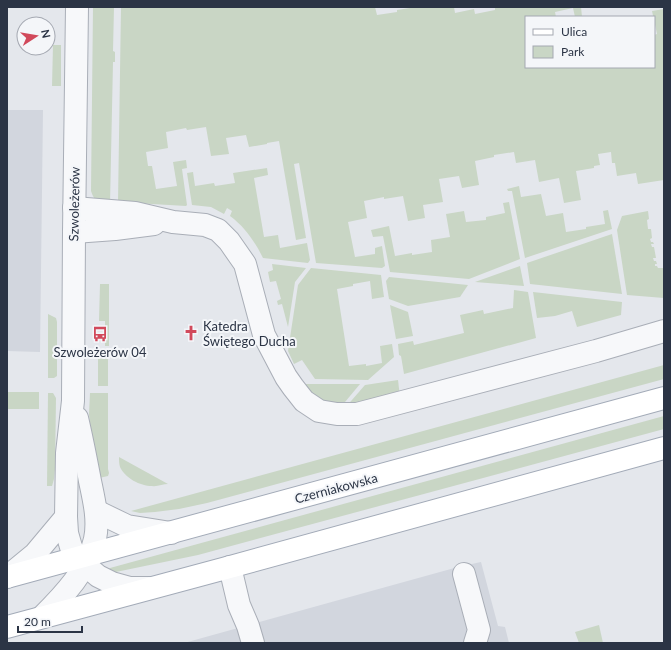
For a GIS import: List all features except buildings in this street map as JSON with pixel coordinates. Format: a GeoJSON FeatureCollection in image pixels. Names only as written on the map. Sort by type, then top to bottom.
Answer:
{"type":"FeatureCollection","features":[{"type":"Feature","properties":{"kind":"main road","name":"Czerniakowska"},"geometry":{"type":"LineString","coordinates":[[7,577],[84,559],[171,533],[664,398]]}},
{"type":"Feature","properties":{"kind":"main road"},"geometry":{"type":"LineString","coordinates":[[7,627],[664,448]]}},
{"type":"Feature","properties":{"kind":"street","name":"Szwoleżerów"},"geometry":{"type":"LineString","coordinates":[[77,7],[73,401],[67,453],[67,533],[71,547],[84,559],[98,576],[112,583],[130,588],[149,588]]}},
{"type":"Feature","properties":{"kind":"street"},"geometry":{"type":"LineString","coordinates":[[74,208],[135,213],[173,222],[205,225],[218,230],[229,241],[245,264],[264,335],[286,377],[304,402],[319,411],[337,414],[357,414],[596,351],[664,331]]}},
{"type":"Feature","properties":{"kind":"street"},"geometry":{"type":"LineString","coordinates":[[74,232],[173,222]]}},
{"type":"Feature","properties":{"kind":"street","name":"Szwoleżerów"},"geometry":{"type":"LineString","coordinates":[[42,617],[69,588],[95,539],[96,511],[83,441],[73,401]]}},
{"type":"Feature","properties":{"kind":"street"},"geometry":{"type":"LineString","coordinates":[[96,511],[127,526],[171,533]]}},
{"type":"Feature","properties":{"kind":"street"},"geometry":{"type":"LineString","coordinates":[[7,577],[35,554],[66,517]]}},
{"type":"Feature","properties":{"kind":"street"},"geometry":{"type":"LineString","coordinates":[[230,567],[239,605],[248,626],[249,642]]}},
{"type":"Feature","properties":{"kind":"street"},"geometry":{"type":"LineString","coordinates":[[464,574],[479,630],[475,643]]}},
{"type":"Feature","properties":{"kind":"shaded area"},"geometry":{"type":"Polygon","coordinates":[[[7,110],[43,110],[40,352],[7,351],[7,110]]]}},
{"type":"Feature","properties":{"kind":"shaded area"},"geometry":{"type":"Polygon","coordinates":[[[481,562],[498,626],[505,627],[509,643],[184,643],[458,567],[481,562]]]}},
{"type":"Feature","properties":{"kind":"green space"},"geometry":{"type":"Polygon","coordinates":[[[93,7],[114,7],[113,51],[115,52],[115,62],[113,62],[110,204],[96,200],[91,191],[93,7]]]}},
{"type":"Feature","properties":{"kind":"green space"},"geometry":{"type":"Polygon","coordinates":[[[121,7],[375,7],[377,15],[416,7],[454,7],[455,13],[474,9],[475,14],[495,10],[495,8],[501,7],[581,7],[582,16],[575,16],[573,8],[555,12],[556,16],[525,16],[525,68],[655,68],[655,35],[657,34],[655,16],[653,16],[652,11],[664,9],[664,180],[638,184],[636,173],[617,176],[615,163],[612,163],[611,152],[598,154],[600,165],[594,166],[594,168],[576,171],[581,200],[564,203],[559,178],[539,182],[535,160],[516,163],[514,152],[494,155],[494,157],[475,161],[479,185],[462,188],[459,176],[439,179],[443,202],[423,205],[425,218],[408,221],[403,196],[384,199],[384,197],[364,201],[367,218],[348,222],[355,257],[375,254],[375,248],[382,246],[385,266],[382,268],[316,263],[299,163],[294,164],[306,238],[296,240],[279,141],[249,147],[246,135],[226,138],[229,154],[211,156],[206,127],[187,130],[186,128],[166,132],[168,148],[146,152],[148,166],[152,166],[156,189],[177,186],[173,162],[186,160],[187,168],[182,169],[187,205],[118,202],[121,7]]]}},
{"type":"Feature","properties":{"kind":"green space"},"geometry":{"type":"Polygon","coordinates":[[[56,45],[61,45],[61,86],[52,86],[53,56],[56,56],[56,45]]]}},
{"type":"Feature","properties":{"kind":"green space"},"geometry":{"type":"Polygon","coordinates":[[[267,168],[268,175],[254,178],[264,237],[278,235],[280,248],[307,243],[310,260],[308,263],[263,258],[249,235],[230,216],[232,211],[227,208],[224,214],[211,207],[192,205],[187,173],[193,172],[195,186],[214,183],[215,186],[235,183],[233,173],[267,168]]]}},
{"type":"Feature","properties":{"kind":"green space"},"geometry":{"type":"Polygon","coordinates":[[[519,186],[521,197],[541,194],[546,216],[563,213],[566,232],[605,224],[603,211],[608,210],[612,229],[525,258],[512,191],[508,191],[507,189],[519,186]]]}},
{"type":"Feature","properties":{"kind":"green space"},"geometry":{"type":"Polygon","coordinates":[[[509,202],[520,259],[469,279],[390,272],[383,236],[373,237],[371,230],[389,226],[395,256],[432,252],[431,240],[450,237],[446,214],[464,211],[466,222],[486,220],[486,217],[505,213],[503,203],[509,202]]]}},
{"type":"Feature","properties":{"kind":"green space"},"geometry":{"type":"Polygon","coordinates":[[[648,211],[648,229],[651,229],[652,238],[650,239],[654,244],[651,244],[652,247],[654,247],[656,258],[653,258],[657,264],[655,264],[655,266],[658,268],[664,268],[664,298],[627,295],[617,230],[622,216],[648,211]]]}},
{"type":"Feature","properties":{"kind":"green space"},"geometry":{"type":"Polygon","coordinates":[[[612,234],[622,294],[530,284],[527,263],[612,234]]]}},
{"type":"Feature","properties":{"kind":"green space"},"geometry":{"type":"Polygon","coordinates":[[[272,264],[306,268],[295,282],[288,327],[282,304],[278,305],[277,301],[281,299],[276,281],[270,282],[268,272],[273,270],[272,264]]]}},
{"type":"Feature","properties":{"kind":"green space"},"geometry":{"type":"Polygon","coordinates":[[[520,266],[524,286],[475,282],[520,266]]]}},
{"type":"Feature","properties":{"kind":"green space"},"geometry":{"type":"Polygon","coordinates":[[[311,268],[381,275],[384,297],[372,299],[370,281],[337,289],[349,366],[366,364],[366,366],[382,363],[380,346],[392,344],[394,357],[368,380],[315,379],[302,360],[294,364],[288,351],[298,285],[311,268]]]}},
{"type":"Feature","properties":{"kind":"green space"},"geometry":{"type":"Polygon","coordinates":[[[389,277],[468,285],[460,297],[408,306],[389,299],[386,281],[389,277]]]}},
{"type":"Feature","properties":{"kind":"green space"},"geometry":{"type":"Polygon","coordinates":[[[100,284],[109,284],[109,346],[105,346],[105,321],[99,321],[100,284]]]}},
{"type":"Feature","properties":{"kind":"green space"},"geometry":{"type":"Polygon","coordinates":[[[514,290],[528,292],[536,338],[404,374],[398,344],[413,341],[414,345],[464,333],[460,315],[483,310],[484,314],[513,308],[514,290]]]}},
{"type":"Feature","properties":{"kind":"green space"},"geometry":{"type":"Polygon","coordinates":[[[533,292],[622,302],[621,315],[577,327],[572,311],[555,316],[537,318],[533,292]]]}},
{"type":"Feature","properties":{"kind":"green space"},"geometry":{"type":"Polygon","coordinates":[[[390,305],[408,312],[413,336],[396,339],[390,305]]]}},
{"type":"Feature","properties":{"kind":"green space"},"geometry":{"type":"Polygon","coordinates":[[[48,314],[56,318],[57,322],[57,376],[54,378],[48,378],[48,314]]]}},
{"type":"Feature","properties":{"kind":"green space"},"geometry":{"type":"Polygon","coordinates":[[[98,352],[108,352],[108,386],[98,386],[98,352]]]}},
{"type":"Feature","properties":{"kind":"green space"},"geometry":{"type":"Polygon","coordinates":[[[664,365],[664,379],[207,503],[155,512],[140,513],[131,511],[664,365]]]}},
{"type":"Feature","properties":{"kind":"green space"},"geometry":{"type":"Polygon","coordinates":[[[398,380],[400,397],[345,408],[365,385],[398,380]]]}},
{"type":"Feature","properties":{"kind":"green space"},"geometry":{"type":"Polygon","coordinates":[[[303,384],[360,384],[340,408],[314,398],[303,384]]]}},
{"type":"Feature","properties":{"kind":"green space"},"geometry":{"type":"Polygon","coordinates":[[[7,392],[39,392],[39,409],[7,409],[7,392]]]}},
{"type":"Feature","properties":{"kind":"green space"},"geometry":{"type":"Polygon","coordinates":[[[48,393],[53,393],[56,398],[55,469],[52,486],[47,486],[48,393]]]}},
{"type":"Feature","properties":{"kind":"green space"},"geometry":{"type":"Polygon","coordinates":[[[90,393],[108,393],[109,473],[108,476],[99,478],[91,435],[89,414],[90,393]]]}},
{"type":"Feature","properties":{"kind":"green space"},"geometry":{"type":"Polygon","coordinates":[[[664,416],[664,429],[198,555],[111,573],[108,571],[110,568],[664,416]]]}},
{"type":"Feature","properties":{"kind":"green space"},"geometry":{"type":"Polygon","coordinates":[[[119,457],[168,484],[147,486],[133,481],[122,471],[119,457]]]}},
{"type":"Feature","properties":{"kind":"green space"},"geometry":{"type":"Polygon","coordinates":[[[599,625],[603,643],[579,643],[575,632],[599,625]]]}},
{"type":"Feature","properties":{"kind":"place","name":"Katedra Świętego Ducha"},"geometry":{"type":"Point","coordinates":[191,333]}},
{"type":"Feature","properties":{"kind":"place","name":"Szwoleżerów 04"},"geometry":{"type":"Point","coordinates":[100,334]}}]}
